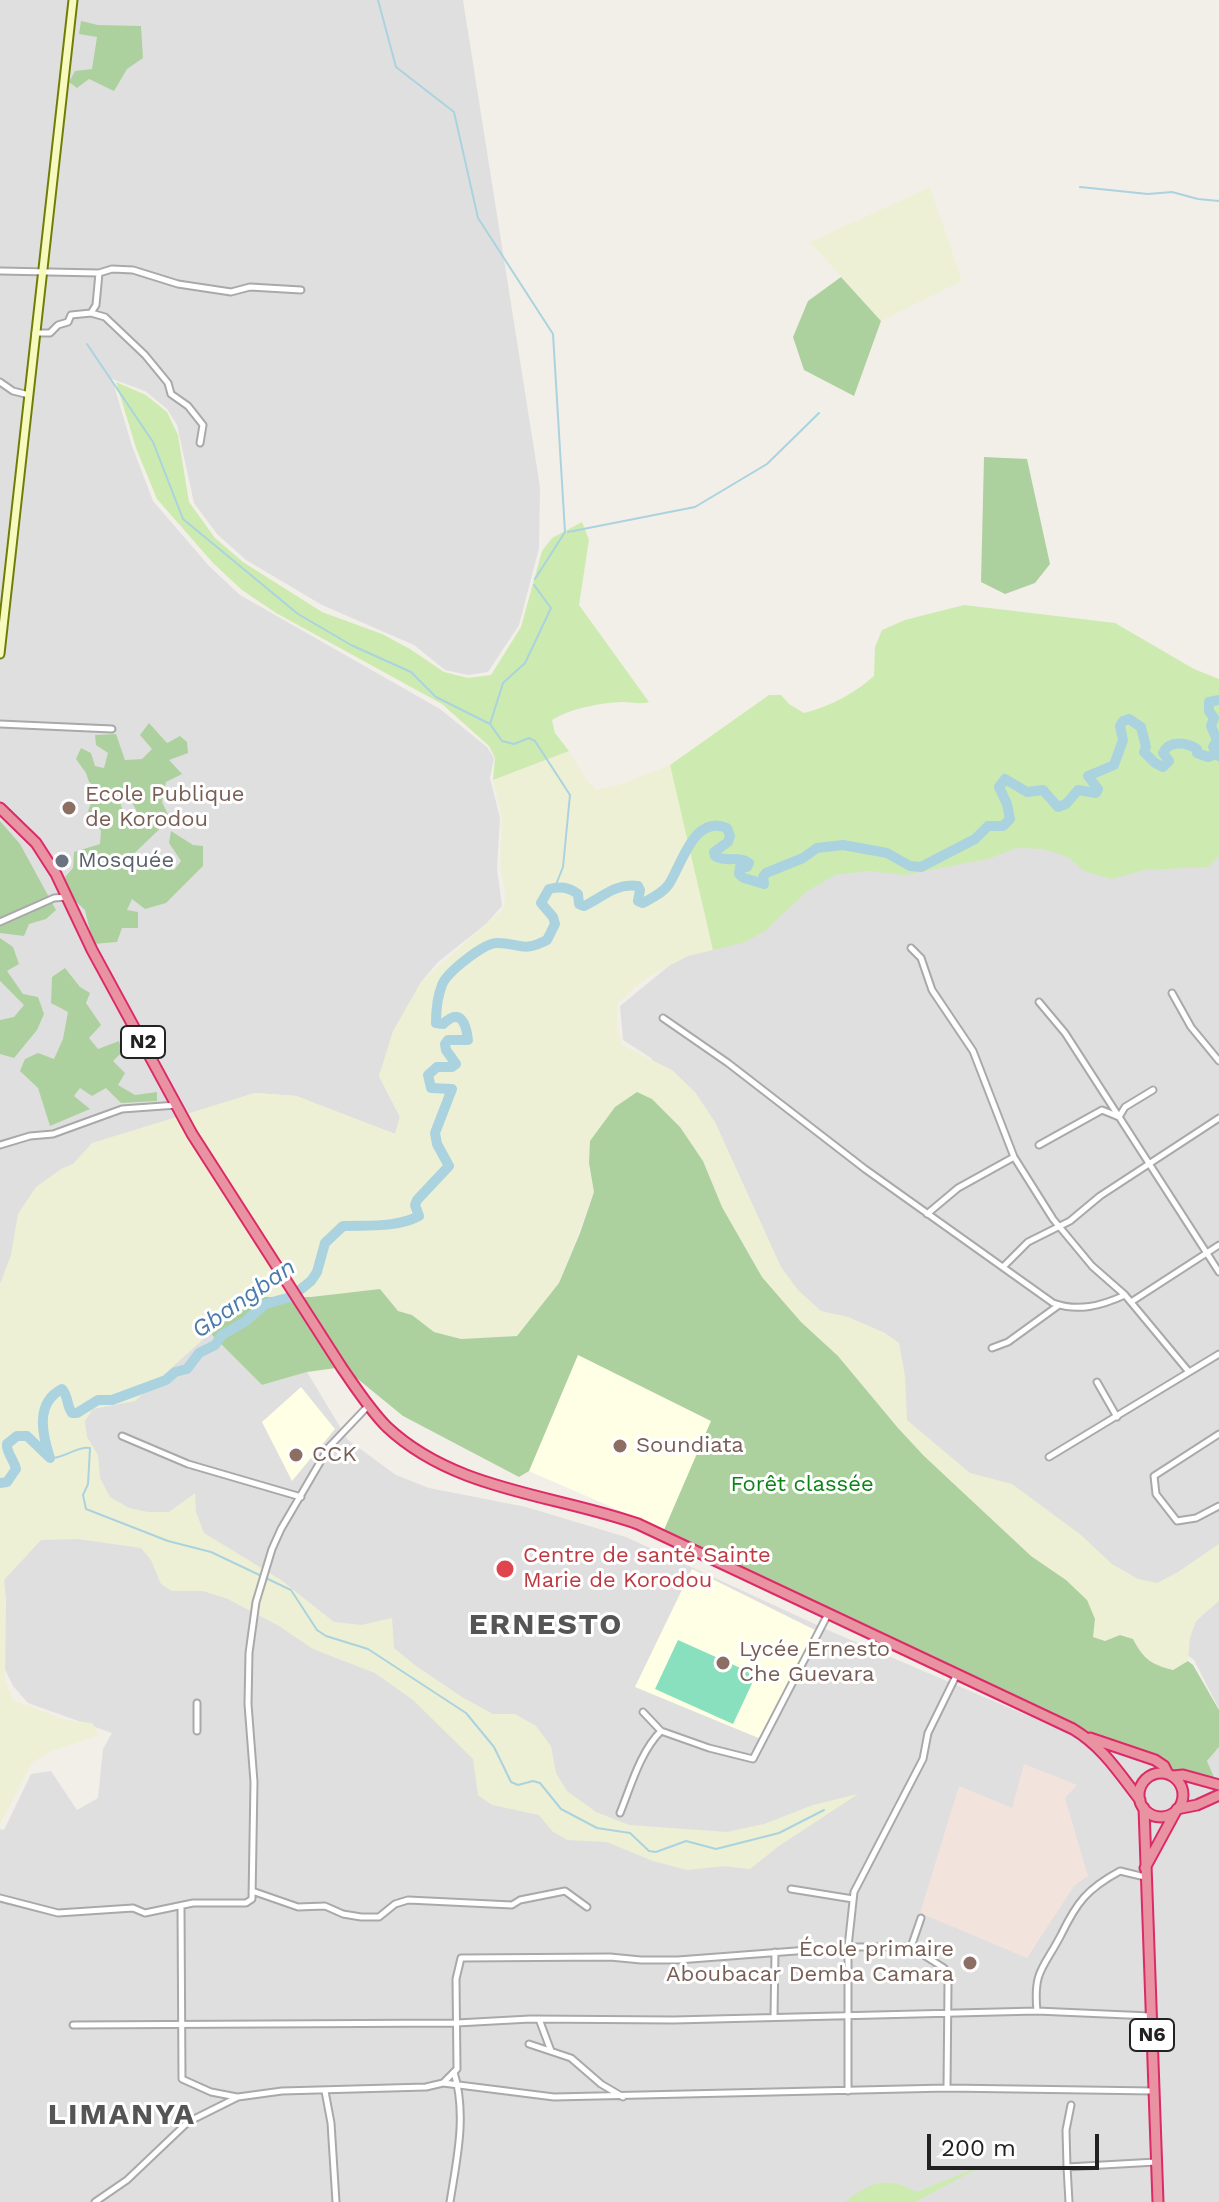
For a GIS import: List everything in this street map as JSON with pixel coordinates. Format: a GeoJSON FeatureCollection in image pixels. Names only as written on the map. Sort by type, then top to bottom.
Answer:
{"type":"FeatureCollection","features":[{"type":"Feature","properties":{"kind":"highway","name":"N2"},"geometry":{"type":"LineString","coordinates":[[0,808],[36,843],[56,874],[92,950],[179,1105],[192,1134],[342,1368],[369,1406],[403,1441],[460,1475],[638,1524],[1087,1737],[1155,1760],[1170,1775],[1183,1775],[1219,1785]]}},
{"type":"Feature","properties":{"kind":"highway","name":"N2"},"geometry":{"type":"LineString","coordinates":[[1087,1737],[1114,1763],[1142,1804]]}},
{"type":"Feature","properties":{"kind":"highway"},"geometry":{"type":"LineString","coordinates":[[1146,1873],[1177,1809],[1183,1791],[1170,1775],[1155,1774],[1144,1781],[1139,1794],[1142,1804],[1160,1817],[1177,1809],[1197,1805],[1219,1795]]}},
{"type":"Feature","properties":{"kind":"highway","name":"N6"},"geometry":{"type":"LineString","coordinates":[[1142,1804],[1158,2202]]}},
{"type":"Feature","properties":{"kind":"street"},"geometry":{"type":"LineString","coordinates":[[0,654],[73,0]]}},
{"type":"Feature","properties":{"kind":"street"},"geometry":{"type":"LineString","coordinates":[[0,271],[99,273],[112,269],[133,270],[178,284],[231,292],[274,286],[301,290]]}},
{"type":"Feature","properties":{"kind":"street"},"geometry":{"type":"LineString","coordinates":[[91,313],[96,305],[99,273]]}},
{"type":"Feature","properties":{"kind":"street"},"geometry":{"type":"LineString","coordinates":[[34,333],[50,333],[58,325],[68,322],[71,315],[91,313],[105,317],[130,339],[168,383],[171,394],[188,406],[203,425],[200,443]]}},
{"type":"Feature","properties":{"kind":"street"},"geometry":{"type":"LineString","coordinates":[[0,382],[13,391],[29,395]]}},
{"type":"Feature","properties":{"kind":"street"},"geometry":{"type":"LineString","coordinates":[[0,724],[112,729]]}},
{"type":"Feature","properties":{"kind":"street"},"geometry":{"type":"LineString","coordinates":[[0,922],[54,898],[68,897]]}},
{"type":"Feature","properties":{"kind":"street"},"geometry":{"type":"LineString","coordinates":[[911,948],[921,958],[932,990],[973,1051],[1014,1157],[1059,1226],[1092,1266],[1125,1295],[1189,1372]]}},
{"type":"Feature","properties":{"kind":"street"},"geometry":{"type":"LineString","coordinates":[[1172,993],[1191,1027],[1219,1061]]}},
{"type":"Feature","properties":{"kind":"street"},"geometry":{"type":"LineString","coordinates":[[1039,1002],[1065,1033],[1219,1272]]}},
{"type":"Feature","properties":{"kind":"street"},"geometry":{"type":"LineString","coordinates":[[663,1018],[728,1063],[927,1214],[1059,1305],[1078,1309],[1110,1302],[1125,1295]]}},
{"type":"Feature","properties":{"kind":"street"},"geometry":{"type":"LineString","coordinates":[[1119,1117],[1125,1107],[1153,1090]]}},
{"type":"Feature","properties":{"kind":"street"},"geometry":{"type":"LineString","coordinates":[[0,1145],[53,1134],[122,1109],[179,1105]]}},
{"type":"Feature","properties":{"kind":"street"},"geometry":{"type":"LineString","coordinates":[[1039,1145],[1102,1110],[1119,1117]]}},
{"type":"Feature","properties":{"kind":"street"},"geometry":{"type":"LineString","coordinates":[[1003,1267],[1028,1242],[1059,1226],[1219,1118]]}},
{"type":"Feature","properties":{"kind":"street"},"geometry":{"type":"LineString","coordinates":[[927,1214],[958,1188],[1014,1157]]}},
{"type":"Feature","properties":{"kind":"street"},"geometry":{"type":"LineString","coordinates":[[1131,1302],[1219,1245]]}},
{"type":"Feature","properties":{"kind":"street"},"geometry":{"type":"LineString","coordinates":[[992,1348],[1008,1342],[1059,1305]]}},
{"type":"Feature","properties":{"kind":"street"},"geometry":{"type":"LineString","coordinates":[[1049,1457],[1219,1354]]}},
{"type":"Feature","properties":{"kind":"street"},"geometry":{"type":"LineString","coordinates":[[1097,1382],[1117,1417]]}},
{"type":"Feature","properties":{"kind":"street"},"geometry":{"type":"LineString","coordinates":[[0,1898],[58,1913],[133,1908],[145,1913],[193,1903],[246,1903],[252,1899],[254,1782],[248,1704],[249,1653],[256,1602],[272,1549],[329,1447],[369,1406]]}},
{"type":"Feature","properties":{"kind":"street"},"geometry":{"type":"LineString","coordinates":[[1219,1434],[1154,1476],[1156,1494],[1177,1521],[1196,1518],[1219,1506]]}},
{"type":"Feature","properties":{"kind":"street"},"geometry":{"type":"LineString","coordinates":[[122,1436],[188,1464],[301,1497]]}},
{"type":"Feature","properties":{"kind":"street"},"geometry":{"type":"LineString","coordinates":[[643,1712],[661,1731],[753,1759],[829,1613]]}},
{"type":"Feature","properties":{"kind":"street"},"geometry":{"type":"LineString","coordinates":[[848,2091],[848,1947],[853,1899],[923,1759],[928,1733],[957,1673]]}},
{"type":"Feature","properties":{"kind":"street"},"geometry":{"type":"LineString","coordinates":[[197,1703],[197,1731]]}},
{"type":"Feature","properties":{"kind":"street"},"geometry":{"type":"LineString","coordinates":[[620,1813],[644,1755],[661,1731]]}},
{"type":"Feature","properties":{"kind":"street"},"geometry":{"type":"LineString","coordinates":[[1037,2011],[1035,1987],[1041,1964],[1077,1903],[1100,1882],[1120,1871],[1146,1873]]}},
{"type":"Feature","properties":{"kind":"street"},"geometry":{"type":"LineString","coordinates":[[791,1889],[853,1899]]}},
{"type":"Feature","properties":{"kind":"street"},"geometry":{"type":"LineString","coordinates":[[252,1891],[298,1907],[325,1906],[361,1917],[379,1917],[395,1904],[408,1900],[512,1905],[520,1900],[565,1891],[587,1907]]}},
{"type":"Feature","properties":{"kind":"street"},"geometry":{"type":"LineString","coordinates":[[181,1907],[182,2079],[211,2092],[238,2097],[282,2091],[426,2087],[443,2083],[471,2084],[554,2097],[947,2088],[1155,2091]]}},
{"type":"Feature","properties":{"kind":"street"},"geometry":{"type":"LineString","coordinates":[[911,1947],[921,1918]]}},
{"type":"Feature","properties":{"kind":"street"},"geometry":{"type":"LineString","coordinates":[[443,2083],[457,2069],[456,1979],[461,1958],[678,1960],[848,1947],[911,1947],[944,1968],[948,1983],[947,2088]]}},
{"type":"Feature","properties":{"kind":"street"},"geometry":{"type":"LineString","coordinates":[[774,2017],[775,1952]]}},
{"type":"Feature","properties":{"kind":"street"},"geometry":{"type":"LineString","coordinates":[[73,2025],[674,2020],[1037,2011],[1151,2016]]}},
{"type":"Feature","properties":{"kind":"street"},"geometry":{"type":"LineString","coordinates":[[539,2019],[551,2051]]}},
{"type":"Feature","properties":{"kind":"street"},"geometry":{"type":"LineString","coordinates":[[529,2044],[571,2058],[601,2084],[624,2097]]}},
{"type":"Feature","properties":{"kind":"street"},"geometry":{"type":"LineString","coordinates":[[450,2202],[461,2117],[454,2072]]}},
{"type":"Feature","properties":{"kind":"street"},"geometry":{"type":"LineString","coordinates":[[325,2091],[331,2123],[336,2202]]}},
{"type":"Feature","properties":{"kind":"street"},"geometry":{"type":"LineString","coordinates":[[97,2201],[127,2180],[188,2122],[238,2097]]}},
{"type":"Feature","properties":{"kind":"street"},"geometry":{"type":"LineString","coordinates":[[1069,2202],[1066,2130],[1071,2105]]}},
{"type":"Feature","properties":{"kind":"street"},"geometry":{"type":"LineString","coordinates":[[1067,2167],[1157,2162]]}},
{"type":"Feature","properties":{"kind":"shaded area"},"geometry":{"type":"Polygon","coordinates":[[[0,0],[463,0],[540,487],[539,548],[519,625],[488,672],[468,675],[445,670],[414,645],[322,605],[246,560],[217,534],[194,503],[177,425],[167,409],[145,391],[112,379],[153,501],[209,566],[240,595],[440,709],[487,747],[494,758],[490,778],[500,818],[497,868],[502,906],[486,924],[438,962],[421,982],[379,1076],[400,1117],[395,1134],[296,1096],[255,1093],[93,1144],[210,1333],[262,1385],[307,1372],[348,1440],[396,1475],[429,1488],[526,1507],[626,1537],[830,1631],[1094,1744],[1218,1785],[1207,1761],[1219,1747],[1219,2202],[0,2202],[0,1829],[4,1830],[31,1774],[51,1771],[77,1810],[98,1798],[103,1749],[112,1733],[28,1703],[13,1686],[0,1659],[0,0]]]}},
{"type":"Feature","properties":{"kind":"shaded area"},"geometry":{"type":"Polygon","coordinates":[[[930,187],[962,281],[881,321],[810,242],[930,187]]]}},
{"type":"Feature","properties":{"kind":"shaded area"},"geometry":{"type":"Polygon","coordinates":[[[1065,641],[1219,738],[1219,1709],[1194,1660],[934,1466],[773,1276],[721,1153],[651,1058],[623,1040],[620,1006],[1065,641]]]}},
{"type":"Feature","properties":{"kind":"shaded area"},"geometry":{"type":"Polygon","coordinates":[[[569,751],[596,790],[619,785],[670,765],[713,950],[688,956],[655,973],[617,1004],[617,1026],[622,1045],[672,1070],[695,1092],[715,1122],[781,1267],[798,1290],[821,1311],[848,1317],[885,1333],[899,1343],[905,1376],[907,1420],[970,1473],[1012,1484],[1081,1535],[1112,1564],[1138,1579],[1157,1583],[1219,1544],[1219,1601],[1196,1621],[1190,1638],[1188,1661],[1173,1670],[1152,1665],[1120,1635],[1105,1641],[1093,1637],[1066,1580],[1031,1556],[924,1456],[838,1356],[801,1322],[762,1276],[722,1207],[703,1161],[680,1127],[652,1099],[589,1163],[594,1192],[559,1283],[517,1336],[461,1339],[434,1332],[412,1315],[398,1311],[311,1297],[255,1297],[135,1401],[93,1409],[85,1421],[87,1437],[98,1455],[100,1478],[110,1497],[129,1508],[169,1512],[195,1493],[196,1512],[204,1533],[281,1580],[334,1622],[361,1625],[392,1618],[394,1648],[416,1666],[493,1714],[515,1714],[536,1726],[551,1746],[556,1773],[567,1791],[596,1812],[629,1825],[727,1832],[764,1824],[813,1805],[858,1794],[750,1869],[724,1866],[687,1870],[653,1861],[607,1842],[567,1840],[552,1831],[539,1815],[492,1805],[478,1795],[473,1759],[413,1700],[375,1673],[313,1649],[279,1626],[228,1599],[203,1591],[172,1591],[161,1584],[151,1560],[141,1548],[78,1539],[41,1540],[4,1580],[5,1680],[13,1700],[66,1720],[92,1723],[99,1735],[51,1751],[32,1763],[0,1824],[0,1284],[11,1255],[18,1214],[36,1187],[73,1164],[92,1143],[255,1093],[296,1096],[395,1134],[400,1117],[379,1076],[393,1031],[421,982],[504,908],[505,891],[500,866],[502,819],[493,780],[569,751]]]}},
{"type":"Feature","properties":{"kind":"shaded area","name":"Soundiata"},"geometry":{"type":"Polygon","coordinates":[[[577,1354],[711,1421],[664,1530],[529,1471],[577,1354]]]}},
{"type":"Feature","properties":{"kind":"shaded area","name":"CCK"},"geometry":{"type":"Polygon","coordinates":[[[301,1387],[335,1429],[292,1481],[262,1422],[301,1387]]]}},
{"type":"Feature","properties":{"kind":"shaded area","name":"Lycée Ernesto Che Guevara"},"geometry":{"type":"Polygon","coordinates":[[[692,1569],[817,1631],[761,1739],[635,1687],[692,1569]]]}},
{"type":"Feature","properties":{"kind":"shaded area"},"geometry":{"type":"Polygon","coordinates":[[[1024,1764],[1077,1785],[1065,1798],[1088,1876],[1074,1886],[1027,1958],[920,1913],[959,1786],[1012,1808],[1024,1764]]]}},
{"type":"Feature","properties":{"kind":"green space"},"geometry":{"type":"Polygon","coordinates":[[[81,21],[98,25],[141,26],[143,58],[127,69],[114,91],[89,79],[77,88],[69,82],[75,71],[92,69],[97,37],[79,34],[81,21]]]}},
{"type":"Feature","properties":{"kind":"green space"},"geometry":{"type":"Polygon","coordinates":[[[841,277],[881,321],[854,396],[804,370],[793,337],[808,301],[841,277]]]}},
{"type":"Feature","properties":{"kind":"green space"},"geometry":{"type":"Polygon","coordinates":[[[116,382],[146,395],[167,412],[178,435],[189,502],[215,538],[243,562],[322,612],[382,634],[444,672],[468,678],[491,675],[521,627],[542,551],[552,538],[582,522],[589,540],[579,605],[649,702],[595,705],[552,720],[555,733],[569,751],[493,780],[495,758],[489,746],[442,704],[276,613],[242,590],[213,563],[157,499],[136,448],[116,382]]]}},
{"type":"Feature","properties":{"kind":"green space"},"geometry":{"type":"Polygon","coordinates":[[[984,457],[1027,459],[1050,564],[1035,583],[1005,594],[981,582],[984,457]]]}},
{"type":"Feature","properties":{"kind":"green space"},"geometry":{"type":"Polygon","coordinates":[[[964,605],[1115,623],[1194,669],[1219,679],[1219,856],[1208,867],[1144,870],[1112,879],[1084,871],[1068,857],[1043,849],[1017,848],[988,859],[904,875],[870,871],[835,875],[806,892],[765,931],[743,943],[713,950],[670,765],[769,695],[781,695],[804,713],[841,699],[874,676],[875,647],[882,630],[905,620],[964,605]]]}},
{"type":"Feature","properties":{"kind":"green space"},"geometry":{"type":"Polygon","coordinates":[[[149,723],[167,743],[180,736],[187,742],[188,753],[169,760],[182,774],[166,782],[162,802],[170,819],[122,865],[132,874],[144,863],[174,870],[181,861],[169,843],[171,831],[193,845],[203,846],[203,866],[166,903],[145,909],[132,899],[127,910],[138,912],[138,928],[122,928],[117,942],[93,944],[85,910],[72,898],[65,877],[73,868],[74,852],[100,844],[101,831],[88,811],[97,788],[89,782],[76,759],[81,748],[91,753],[95,766],[104,768],[108,753],[96,745],[95,735],[116,734],[125,760],[142,759],[152,749],[140,735],[149,723]],[[127,792],[119,796],[125,821],[142,825],[145,815],[137,812],[127,792]]]}},
{"type":"Feature","properties":{"kind":"green space"},"geometry":{"type":"Polygon","coordinates":[[[0,821],[20,844],[56,910],[46,919],[29,924],[24,936],[0,933],[0,821]]]}},
{"type":"Feature","properties":{"kind":"green space"},"geometry":{"type":"Polygon","coordinates":[[[0,938],[13,947],[19,964],[7,971],[23,994],[38,997],[44,1014],[37,1030],[14,1058],[0,1054],[0,1020],[14,1017],[24,1005],[0,981],[0,938]]]}},
{"type":"Feature","properties":{"kind":"green space"},"geometry":{"type":"Polygon","coordinates":[[[65,968],[80,987],[90,993],[86,1003],[101,1025],[89,1038],[98,1049],[119,1041],[122,1052],[113,1061],[125,1073],[118,1085],[135,1095],[157,1092],[157,1101],[121,1103],[106,1088],[92,1096],[80,1088],[74,1096],[90,1109],[50,1126],[38,1088],[20,1071],[25,1059],[38,1053],[54,1059],[63,1039],[68,1012],[51,1003],[52,977],[65,968]]]}},
{"type":"Feature","properties":{"kind":"green space","name":"Forêt classée"},"geometry":{"type":"Polygon","coordinates":[[[637,1092],[652,1099],[680,1127],[703,1161],[722,1207],[762,1277],[801,1322],[838,1356],[924,1456],[1031,1556],[1066,1580],[1087,1600],[1095,1619],[1093,1637],[1105,1641],[1120,1635],[1133,1639],[1141,1652],[1154,1663],[1173,1670],[1188,1661],[1193,1665],[1219,1710],[1219,1747],[1207,1761],[1218,1786],[1117,1753],[1093,1738],[680,1547],[664,1530],[711,1421],[578,1355],[529,1471],[519,1477],[403,1416],[343,1367],[307,1372],[262,1385],[210,1333],[255,1297],[311,1297],[380,1289],[398,1311],[412,1315],[434,1332],[461,1339],[517,1336],[559,1283],[580,1233],[594,1192],[589,1163],[590,1141],[615,1107],[637,1092]]]}},
{"type":"Feature","properties":{"kind":"green space"},"geometry":{"type":"Polygon","coordinates":[[[678,1640],[756,1675],[733,1724],[655,1689],[678,1640]]]}},
{"type":"Feature","properties":{"kind":"green space"},"geometry":{"type":"Polygon","coordinates":[[[988,2163],[915,2202],[845,2202],[871,2185],[896,2184],[917,2192],[988,2163]]]}},
{"type":"Feature","properties":{"kind":"waterway"},"geometry":{"type":"LineString","coordinates":[[378,0],[396,67],[454,112],[478,218],[553,334],[565,532],[535,579]]}},
{"type":"Feature","properties":{"kind":"waterway"},"geometry":{"type":"LineString","coordinates":[[1080,187],[1148,194],[1172,192],[1219,201]]}},
{"type":"Feature","properties":{"kind":"waterway"},"geometry":{"type":"LineString","coordinates":[[87,344],[153,442],[183,519],[298,614],[351,645],[411,672],[436,697],[490,724],[502,741],[514,744],[529,738],[535,741],[570,795],[563,867],[555,887]]}},
{"type":"Feature","properties":{"kind":"waterway"},"geometry":{"type":"LineString","coordinates":[[568,532],[695,507],[767,464],[819,413]]}},
{"type":"Feature","properties":{"kind":"waterway"},"geometry":{"type":"LineString","coordinates":[[490,724],[503,683],[525,663],[551,608],[534,585]]}},
{"type":"Feature","properties":{"kind":"waterway","name":"Gbangban"},"geometry":{"type":"LineString","coordinates":[[1219,700],[1209,702],[1209,711],[1214,718],[1211,726],[1217,740],[1213,747],[1219,748]]}},
{"type":"Feature","properties":{"kind":"waterway","name":"Gbangban"},"geometry":{"type":"LineString","coordinates":[[0,1483],[7,1482],[16,1469],[7,1444],[17,1436],[27,1436],[50,1458],[43,1429],[44,1411],[53,1395],[62,1389],[72,1413],[77,1413],[98,1400],[112,1400],[166,1380],[175,1372],[187,1369],[199,1353],[215,1345],[222,1335],[246,1321],[265,1304],[291,1297],[311,1281],[317,1272],[325,1243],[343,1226],[391,1224],[419,1216],[415,1205],[417,1200],[449,1166],[437,1144],[435,1133],[452,1089],[431,1088],[428,1075],[437,1067],[456,1064],[446,1050],[448,1040],[468,1040],[464,1023],[458,1017],[443,1024],[436,1023],[442,985],[458,966],[491,944],[526,947],[547,940],[555,924],[541,903],[549,889],[561,887],[571,890],[578,894],[579,904],[584,906],[616,889],[638,886],[638,901],[643,903],[667,887],[698,834],[716,826],[727,828],[730,836],[728,842],[714,852],[715,856],[749,863],[747,867],[740,867],[739,874],[764,884],[766,873],[803,858],[817,848],[843,845],[887,853],[910,866],[921,867],[975,839],[988,826],[1003,826],[1010,819],[999,787],[1005,779],[1027,792],[1043,790],[1058,807],[1066,804],[1078,790],[1096,793],[1098,789],[1088,776],[1114,765],[1123,740],[1120,726],[1129,719],[1141,727],[1146,747],[1144,752],[1163,767],[1169,761],[1163,753],[1173,744],[1188,745],[1208,757],[1219,756]]}},
{"type":"Feature","properties":{"kind":"waterway"},"geometry":{"type":"LineString","coordinates":[[50,1458],[90,1448],[88,1484],[83,1495],[86,1509],[168,1541],[211,1552],[291,1590],[317,1630],[326,1636],[368,1649],[466,1713],[494,1747],[511,1782],[518,1785],[533,1781],[540,1783],[561,1809],[597,1828],[630,1833],[649,1851],[656,1852],[686,1841],[716,1849],[779,1833],[824,1810]]}},
{"type":"Feature","properties":{"kind":"place","name":"Ecole Publique de Korodou"},"geometry":{"type":"Point","coordinates":[69,808]}},
{"type":"Feature","properties":{"kind":"place","name":"Mosquée"},"geometry":{"type":"Point","coordinates":[62,861]}},
{"type":"Feature","properties":{"kind":"place","name":"Soundiata"},"geometry":{"type":"Point","coordinates":[620,1446]}},
{"type":"Feature","properties":{"kind":"place","name":"CCK"},"geometry":{"type":"Point","coordinates":[296,1455]}},
{"type":"Feature","properties":{"kind":"place","name":"Centre de santé Sainte Marie de Korodou"},"geometry":{"type":"Point","coordinates":[505,1569]}},
{"type":"Feature","properties":{"kind":"place","name":"Lycée Ernesto Che Guevara"},"geometry":{"type":"Point","coordinates":[723,1663]}},
{"type":"Feature","properties":{"kind":"place","name":"École primaire Aboubacar Demba Camara"},"geometry":{"type":"Point","coordinates":[970,1963]}},
{"type":"Feature","properties":{"kind":"district","name":"ERNESTO"},"geometry":{"type":"Point","coordinates":[546,1625]}},
{"type":"Feature","properties":{"kind":"district","name":"LIMANYA"},"geometry":{"type":"Point","coordinates":[122,2115]}}]}
